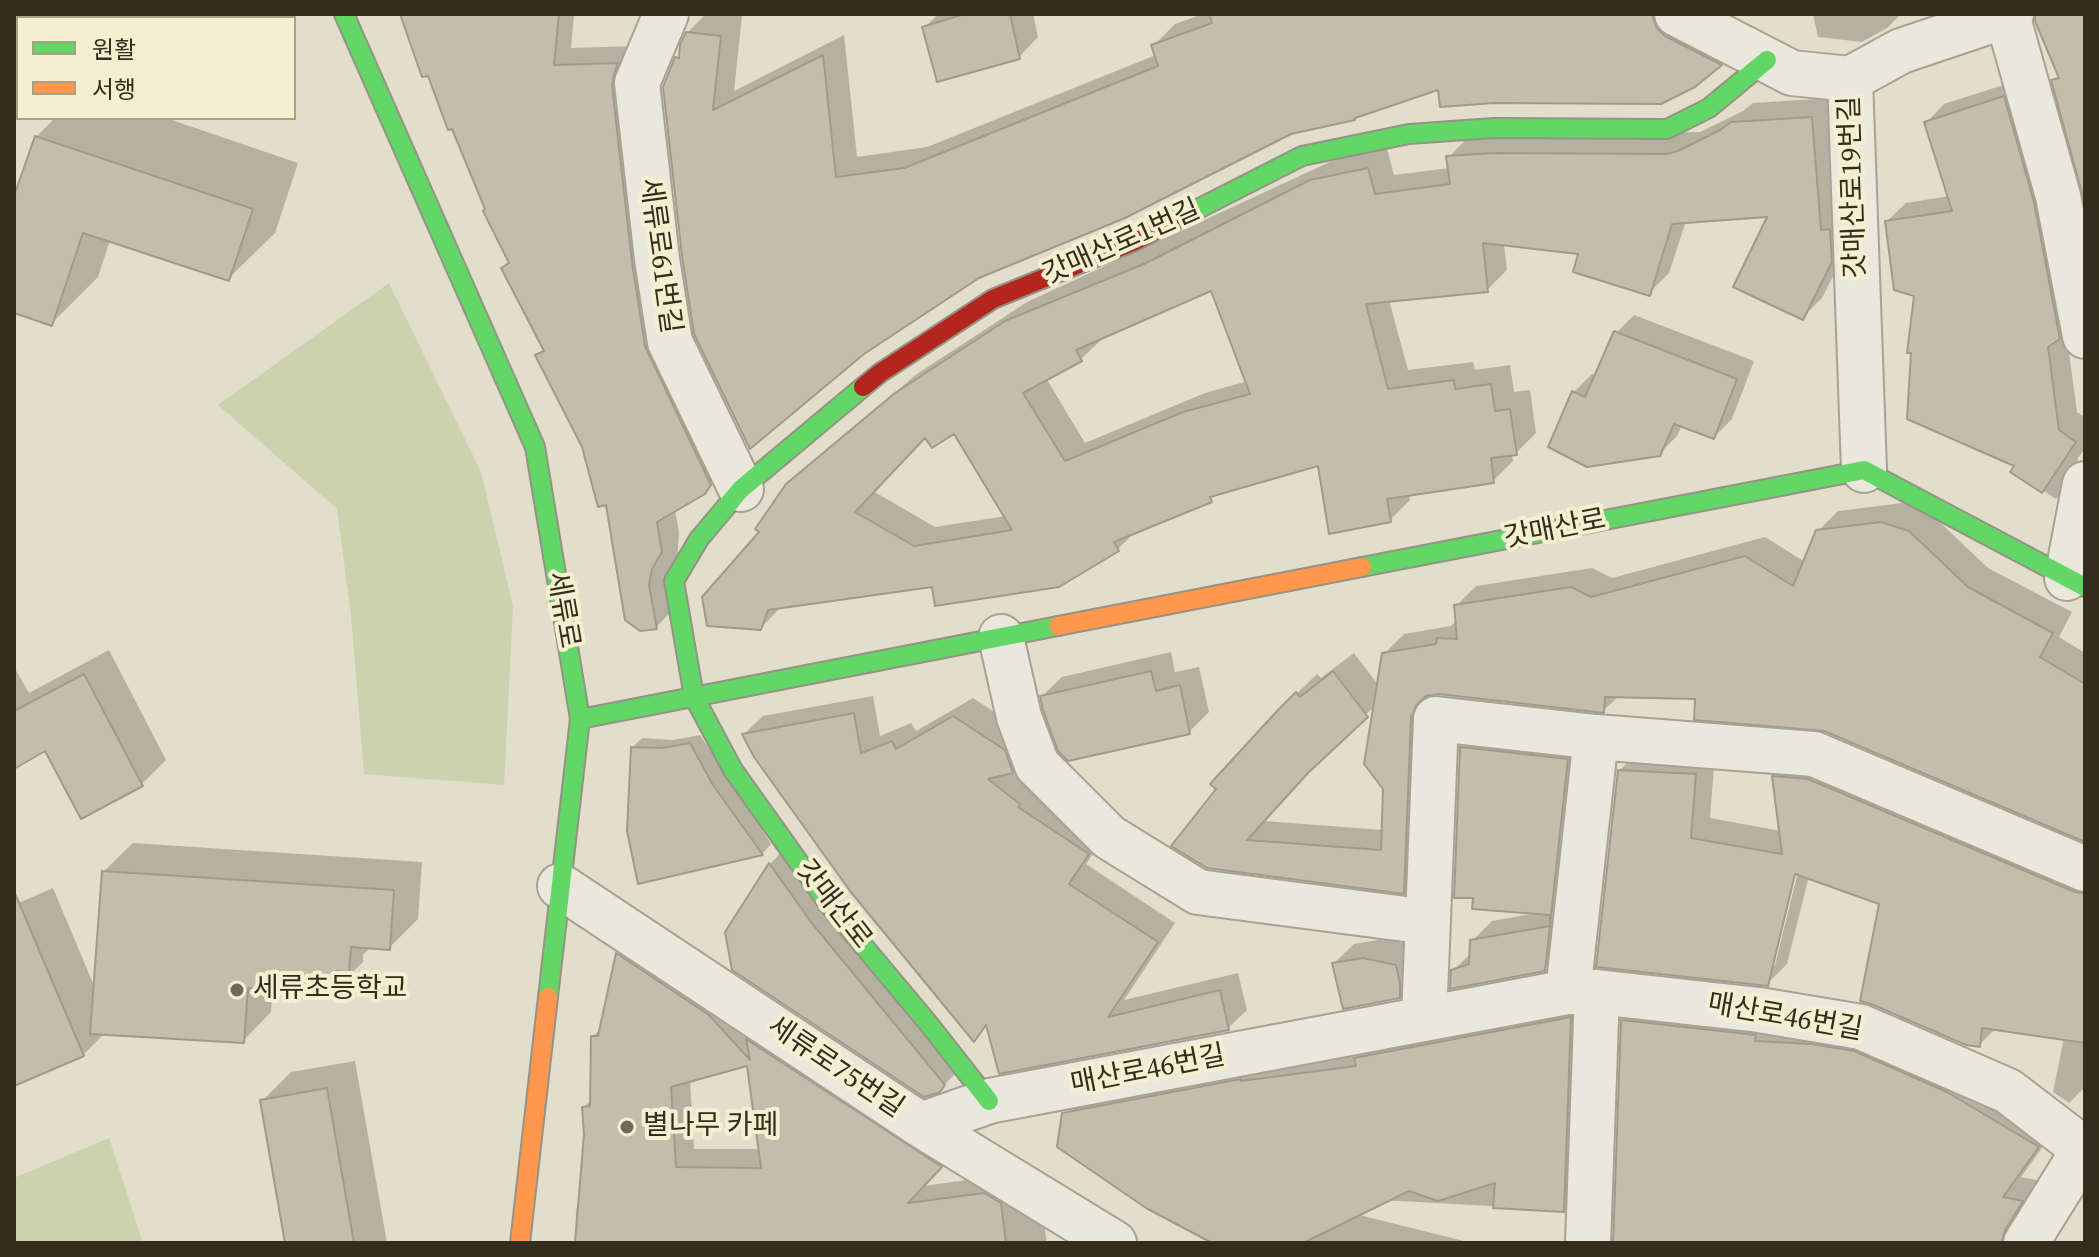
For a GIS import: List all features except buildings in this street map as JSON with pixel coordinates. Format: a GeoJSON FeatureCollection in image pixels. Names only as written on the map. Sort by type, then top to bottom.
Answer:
{"type":"FeatureCollection","features":[{"type":"Feature","properties":{"kind":"street","name":"세류로"},"geometry":{"type":"LineString","coordinates":[[344,14],[535,447],[580,719],[520,1243]]}},
{"type":"Feature","properties":{"kind":"street","name":"세류로61번길"},"geometry":{"type":"LineString","coordinates":[[666,14],[637,83],[661,286],[670,342],[741,489]]}},
{"type":"Feature","properties":{"kind":"street"},"geometry":{"type":"LineString","coordinates":[[1677,14],[1792,73],[1850,79]]}},
{"type":"Feature","properties":{"kind":"street"},"geometry":{"type":"LineString","coordinates":[[2009,15],[2058,196],[2085,336]]}},
{"type":"Feature","properties":{"kind":"street","name":"갓매산로19번길"},"geometry":{"type":"LineString","coordinates":[[1864,470],[1850,79],[1901,51],[2009,15]]}},
{"type":"Feature","properties":{"kind":"street","name":"갓매산로1번길"},"geometry":{"type":"LineString","coordinates":[[694,697],[674,581],[699,539],[741,489],[880,373],[993,299],[1135,241],[1302,156],[1409,134],[1494,128],[1667,129],[1709,108],[1767,60]]}},
{"type":"Feature","properties":{"kind":"street","name":"갓매산로"},"geometry":{"type":"LineString","coordinates":[[580,719],[1864,470]]}},
{"type":"Feature","properties":{"kind":"street"},"geometry":{"type":"LineString","coordinates":[[1864,470],[2076,583],[2085,484]]}},
{"type":"Feature","properties":{"kind":"street"},"geometry":{"type":"LineString","coordinates":[[1001,637],[1019,717],[1037,765],[1109,837],[1198,892],[1428,922]]}},
{"type":"Feature","properties":{"kind":"street","name":"갓매산로"},"geometry":{"type":"LineString","coordinates":[[694,697],[733,770],[830,906],[989,1101]]}},
{"type":"Feature","properties":{"kind":"street"},"geometry":{"type":"LineString","coordinates":[[1424,1019],[1436,719],[1596,737],[1814,754],[2085,869]]}},
{"type":"Feature","properties":{"kind":"street"},"geometry":{"type":"LineString","coordinates":[[1588,1243],[1583,992],[1596,737]]}},
{"type":"Feature","properties":{"kind":"street","name":"세류로75번길"},"geometry":{"type":"LineString","coordinates":[[560,886],[921,1125],[1114,1243]]}},
{"type":"Feature","properties":{"kind":"street","name":"매산로46번길"},"geometry":{"type":"LineString","coordinates":[[921,1125],[989,1101],[1583,992],[1759,1010],[1861,1027],[2008,1091],[2085,1149]]}},
{"type":"Feature","properties":{"kind":"street"},"geometry":{"type":"LineString","coordinates":[[2026,1243],[2085,1149]]}},
{"type":"Feature","properties":{"kind":"green space"},"geometry":{"type":"Polygon","coordinates":[[[389,283],[481,472],[513,606],[504,785],[364,774],[351,615],[337,509],[218,405],[389,283]]]}},
{"type":"Feature","properties":{"kind":"green space"},"geometry":{"type":"Polygon","coordinates":[[[109,1138],[143,1243],[14,1243],[14,1178],[109,1138]]]}},
{"type":"Feature","properties":{"kind":"traffic: fast"},"geometry":{"type":"LineString","coordinates":[[344,14],[535,447],[580,719],[548,997]]}},
{"type":"Feature","properties":{"kind":"traffic: fast"},"geometry":{"type":"LineString","coordinates":[[1190,213],[1302,156],[1409,134],[1494,128],[1667,129],[1709,108],[1767,60]]}},
{"type":"Feature","properties":{"kind":"traffic: fast"},"geometry":{"type":"LineString","coordinates":[[863,387],[741,489],[699,539],[674,581],[694,697],[733,770],[830,906],[989,1101]]}},
{"type":"Feature","properties":{"kind":"traffic: fast"},"geometry":{"type":"LineString","coordinates":[[1362,567],[1864,470],[2085,587]]}},
{"type":"Feature","properties":{"kind":"traffic: fast"},"geometry":{"type":"LineString","coordinates":[[580,719],[1058,626]]}},
{"type":"Feature","properties":{"kind":"traffic: slow"},"geometry":{"type":"LineString","coordinates":[[1058,626],[1362,567]]}},
{"type":"Feature","properties":{"kind":"traffic: slow"},"geometry":{"type":"LineString","coordinates":[[520,1243],[548,997]]}},
{"type":"Feature","properties":{"kind":"traffic: jam"},"geometry":{"type":"LineString","coordinates":[[863,387],[993,299],[1135,241],[1190,213]]}},
{"type":"Feature","properties":{"kind":"place","name":"세류초등학교"},"geometry":{"type":"Point","coordinates":[237,990]}},
{"type":"Feature","properties":{"kind":"place","name":"별나무 카페"},"geometry":{"type":"Point","coordinates":[627,1127]}}]}
